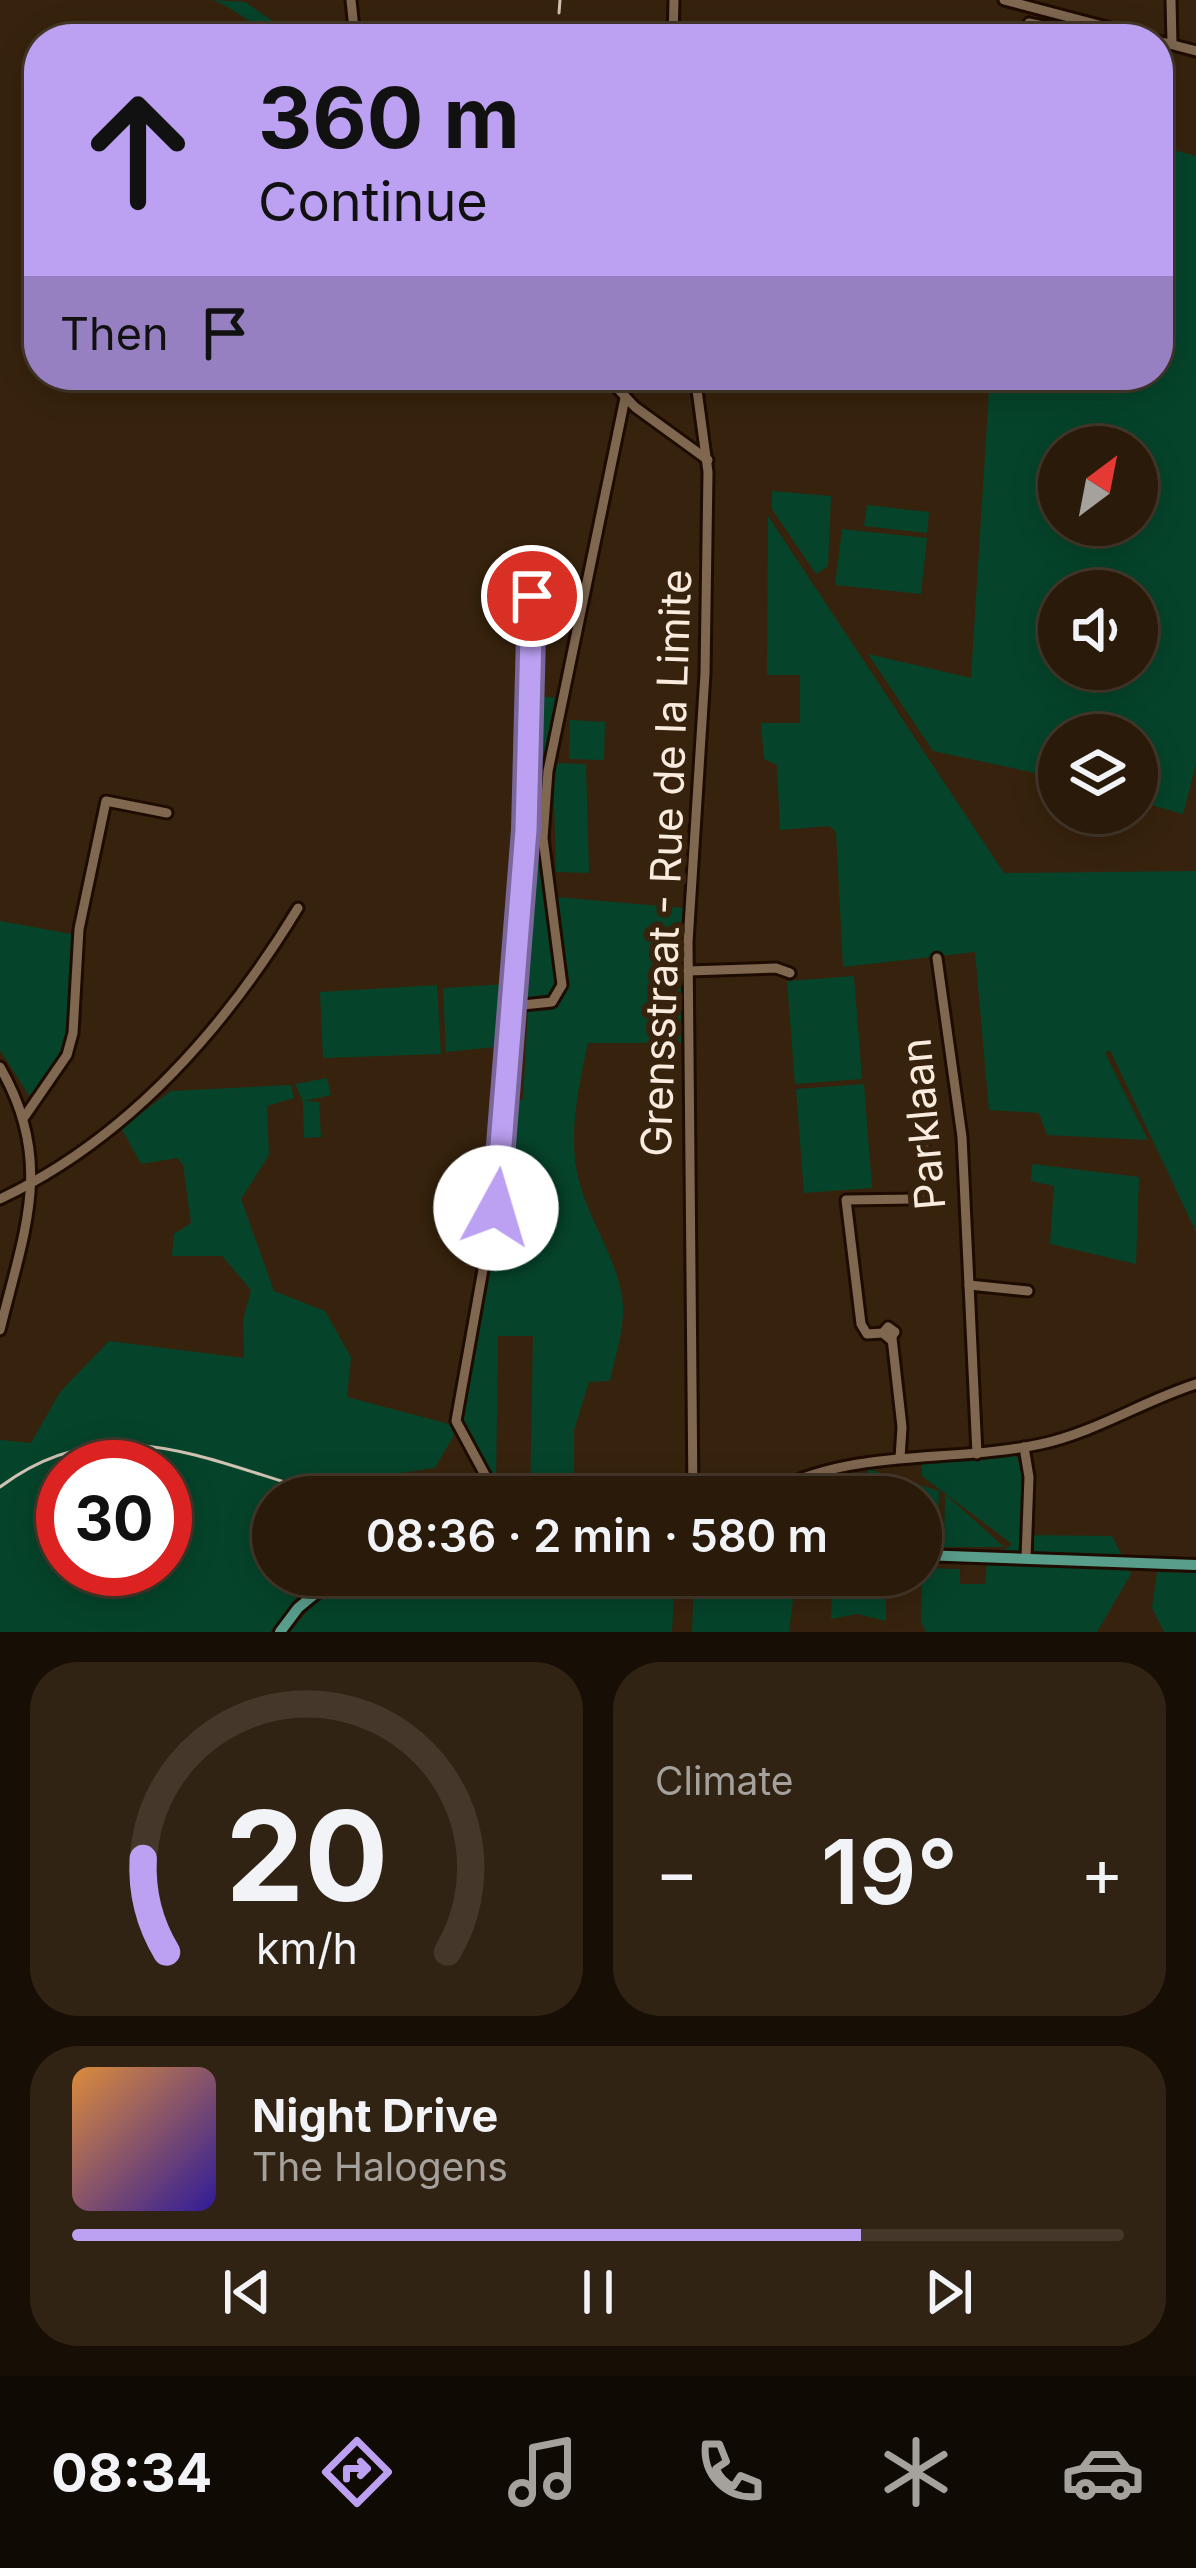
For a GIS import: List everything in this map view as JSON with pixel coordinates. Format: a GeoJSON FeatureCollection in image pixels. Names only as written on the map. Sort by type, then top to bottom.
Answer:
{"type":"FeatureCollection","features":[{"type":"Feature","properties":{"kind":"main road"},"geometry":{"type":"LineString","coordinates":[[942,1556],[1196,1565]]}},
{"type":"Feature","properties":{"kind":"main road"},"geometry":{"type":"LineString","coordinates":[[281,1630],[316,1596]]}},
{"type":"Feature","properties":{"kind":"street"},"geometry":{"type":"LineString","coordinates":[[1004,0],[1095,24]]}},
{"type":"Feature","properties":{"kind":"street"},"geometry":{"type":"LineString","coordinates":[[1050,24],[1060,0]]}},
{"type":"Feature","properties":{"kind":"street"},"geometry":{"type":"LineString","coordinates":[[618,390],[708,460]]}},
{"type":"Feature","properties":{"kind":"street","name":"Grensstraat - Rue de la Limite"},"geometry":{"type":"LineString","coordinates":[[693,1476],[688,971],[705,674],[708,460],[697,390]]}},
{"type":"Feature","properties":{"kind":"street"},"geometry":{"type":"LineString","coordinates":[[513,1006],[548,1004],[561,990],[543,831],[550,758],[625,398]]}},
{"type":"Feature","properties":{"kind":"street"},"geometry":{"type":"LineString","coordinates":[[486,1476],[456,1421],[496,1208],[526,830],[532,596]]}},
{"type":"Feature","properties":{"kind":"street"},"geometry":{"type":"LineString","coordinates":[[25,1116],[67,1055],[73,1033],[79,928],[106,800],[167,813]]}},
{"type":"Feature","properties":{"kind":"street"},"geometry":{"type":"LineString","coordinates":[[526,830],[543,831]]}},
{"type":"Feature","properties":{"kind":"street"},"geometry":{"type":"LineString","coordinates":[[551,882],[568,883]]}},
{"type":"Feature","properties":{"kind":"street"},"geometry":{"type":"LineString","coordinates":[[0,1199],[33,1183],[113,1126],[179,1068],[236,1004],[298,908]]}},
{"type":"Feature","properties":{"kind":"street","name":"Parklaan"},"geometry":{"type":"LineString","coordinates":[[937,958],[959,1109],[977,1454]]}},
{"type":"Feature","properties":{"kind":"street"},"geometry":{"type":"LineString","coordinates":[[688,971],[776,968],[790,973]]}},
{"type":"Feature","properties":{"kind":"street"},"geometry":{"type":"LineString","coordinates":[[0,1067],[25,1116],[33,1183],[0,1330]]}},
{"type":"Feature","properties":{"kind":"street"},"geometry":{"type":"LineString","coordinates":[[903,1458],[887,1335],[867,1334],[861,1324],[846,1200],[916,1199],[917,1190],[925,1190],[925,1139]]}},
{"type":"Feature","properties":{"kind":"street"},"geometry":{"type":"LineString","coordinates":[[969,1285],[1028,1291]]}},
{"type":"Feature","properties":{"kind":"street"},"geometry":{"type":"LineString","coordinates":[[807,1476],[903,1458],[977,1454],[1076,1436],[1196,1384]]}},
{"type":"Feature","properties":{"kind":"street"},"geometry":{"type":"LineString","coordinates":[[1024,1447],[1029,1477],[1026,1558]]}},
{"type":"Feature","properties":{"kind":"green space"},"geometry":{"type":"Polygon","coordinates":[[[213,0],[245,2],[277,24],[255,24],[213,0]]]}},
{"type":"Feature","properties":{"kind":"green space"},"geometry":{"type":"Polygon","coordinates":[[[1173,150],[1196,156],[1196,764],[1183,814],[1158,807],[1158,714],[1038,714],[1038,774],[933,751],[868,654],[971,678],[989,390],[1173,390],[1173,150]]]}},
{"type":"Feature","properties":{"kind":"green space"},"geometry":{"type":"Polygon","coordinates":[[[772,491],[831,496],[828,566],[816,574],[772,509],[772,491]]]}},
{"type":"Feature","properties":{"kind":"green space"},"geometry":{"type":"Polygon","coordinates":[[[867,505],[929,512],[927,533],[864,526],[867,505]]]}},
{"type":"Feature","properties":{"kind":"green space"},"geometry":{"type":"Polygon","coordinates":[[[768,516],[1004,873],[1196,871],[1196,1232],[1110,1050],[1105,1053],[1148,1140],[1047,1135],[1039,1113],[989,1110],[975,952],[843,967],[836,832],[829,826],[780,830],[777,765],[764,759],[761,723],[800,723],[800,675],[767,675],[768,516]]]}},
{"type":"Feature","properties":{"kind":"green space"},"geometry":{"type":"Polygon","coordinates":[[[842,529],[927,538],[921,594],[835,585],[842,529]]]}},
{"type":"Feature","properties":{"kind":"green space"},"geometry":{"type":"Polygon","coordinates":[[[531,696],[561,698],[540,825],[529,824],[531,696]]]}},
{"type":"Feature","properties":{"kind":"green space"},"geometry":{"type":"Polygon","coordinates":[[[570,720],[605,722],[604,760],[569,759],[570,720]]]}},
{"type":"Feature","properties":{"kind":"green space"},"geometry":{"type":"Polygon","coordinates":[[[553,763],[586,764],[589,873],[556,872],[553,763]]]}},
{"type":"Feature","properties":{"kind":"green space"},"geometry":{"type":"Polygon","coordinates":[[[529,838],[546,842],[556,897],[684,908],[684,1043],[588,1043],[581,1076],[574,1129],[576,1164],[621,1290],[623,1315],[610,1381],[589,1382],[574,1430],[574,1476],[530,1476],[533,1336],[498,1336],[496,1476],[460,1420],[505,1161],[510,1100],[523,1100],[528,1011],[516,1016],[529,838]]]}},
{"type":"Feature","properties":{"kind":"green space"},"geometry":{"type":"Polygon","coordinates":[[[0,921],[77,935],[64,1054],[32,1100],[0,1050],[0,921]]]}},
{"type":"Feature","properties":{"kind":"green space"},"geometry":{"type":"Polygon","coordinates":[[[854,976],[862,1079],[795,1084],[787,981],[854,976]]]}},
{"type":"Feature","properties":{"kind":"green space"},"geometry":{"type":"Polygon","coordinates":[[[507,984],[505,1046],[446,1052],[443,988],[507,984]]]}},
{"type":"Feature","properties":{"kind":"green space"},"geometry":{"type":"Polygon","coordinates":[[[437,985],[441,1054],[323,1058],[320,992],[437,985]]]}},
{"type":"Feature","properties":{"kind":"green space"},"geometry":{"type":"Polygon","coordinates":[[[327,1078],[331,1095],[304,1101],[319,1102],[321,1137],[304,1138],[303,1102],[295,1084],[327,1078]]]}},
{"type":"Feature","properties":{"kind":"green space"},"geometry":{"type":"Polygon","coordinates":[[[864,1084],[872,1188],[804,1193],[796,1089],[864,1084]]]}},
{"type":"Feature","properties":{"kind":"green space"},"geometry":{"type":"Polygon","coordinates":[[[291,1085],[294,1098],[267,1106],[269,1155],[241,1199],[274,1291],[325,1311],[351,1357],[347,1397],[449,1424],[454,1435],[435,1468],[385,1476],[252,1476],[252,1596],[298,1596],[270,1632],[0,1632],[0,1440],[31,1443],[60,1392],[109,1341],[244,1358],[243,1320],[251,1290],[222,1256],[172,1256],[174,1234],[191,1223],[183,1165],[177,1158],[141,1164],[121,1128],[171,1091],[291,1085]]]}},
{"type":"Feature","properties":{"kind":"green space"},"geometry":{"type":"Polygon","coordinates":[[[1032,1164],[1139,1177],[1136,1264],[1050,1244],[1054,1186],[1031,1181],[1032,1164]]]}},
{"type":"Feature","properties":{"kind":"green space"},"geometry":{"type":"Polygon","coordinates":[[[1016,1455],[1024,1478],[1022,1535],[1112,1536],[1131,1574],[1097,1632],[926,1632],[921,1622],[921,1596],[942,1596],[942,1569],[960,1569],[960,1584],[985,1584],[987,1563],[1012,1544],[942,1491],[942,1476],[922,1476],[922,1462],[1016,1455]]]}},
{"type":"Feature","properties":{"kind":"green space"},"geometry":{"type":"Polygon","coordinates":[[[945,1494],[1004,1547],[944,1547],[945,1494]]]}},
{"type":"Feature","properties":{"kind":"green space"},"geometry":{"type":"Polygon","coordinates":[[[1157,1572],[1196,1573],[1196,1632],[1164,1632],[1152,1608],[1157,1572]]]}},
{"type":"Feature","properties":{"kind":"green space"},"geometry":{"type":"Polygon","coordinates":[[[674,1596],[672,1632],[290,1632],[317,1599],[674,1596]]]}},
{"type":"Feature","properties":{"kind":"green space"},"geometry":{"type":"Polygon","coordinates":[[[693,1596],[793,1596],[789,1632],[692,1632],[693,1596]]]}},
{"type":"Feature","properties":{"kind":"green space"},"geometry":{"type":"Polygon","coordinates":[[[832,1596],[886,1596],[886,1621],[857,1614],[831,1619],[832,1596]]]}},
{"type":"Feature","properties":{"kind":"tram line"},"geometry":{"type":"LineString","coordinates":[[559,13],[560,0]]}},
{"type":"Feature","properties":{"kind":"tram line"},"geometry":{"type":"LineString","coordinates":[[0,1487],[42,1462],[84,1448],[125,1445],[167,1449],[268,1476]]}},
{"type":"Feature","properties":{"kind":"route"},"geometry":{"type":"LineString","coordinates":[[496,1208],[526,830],[532,596]]}}]}
